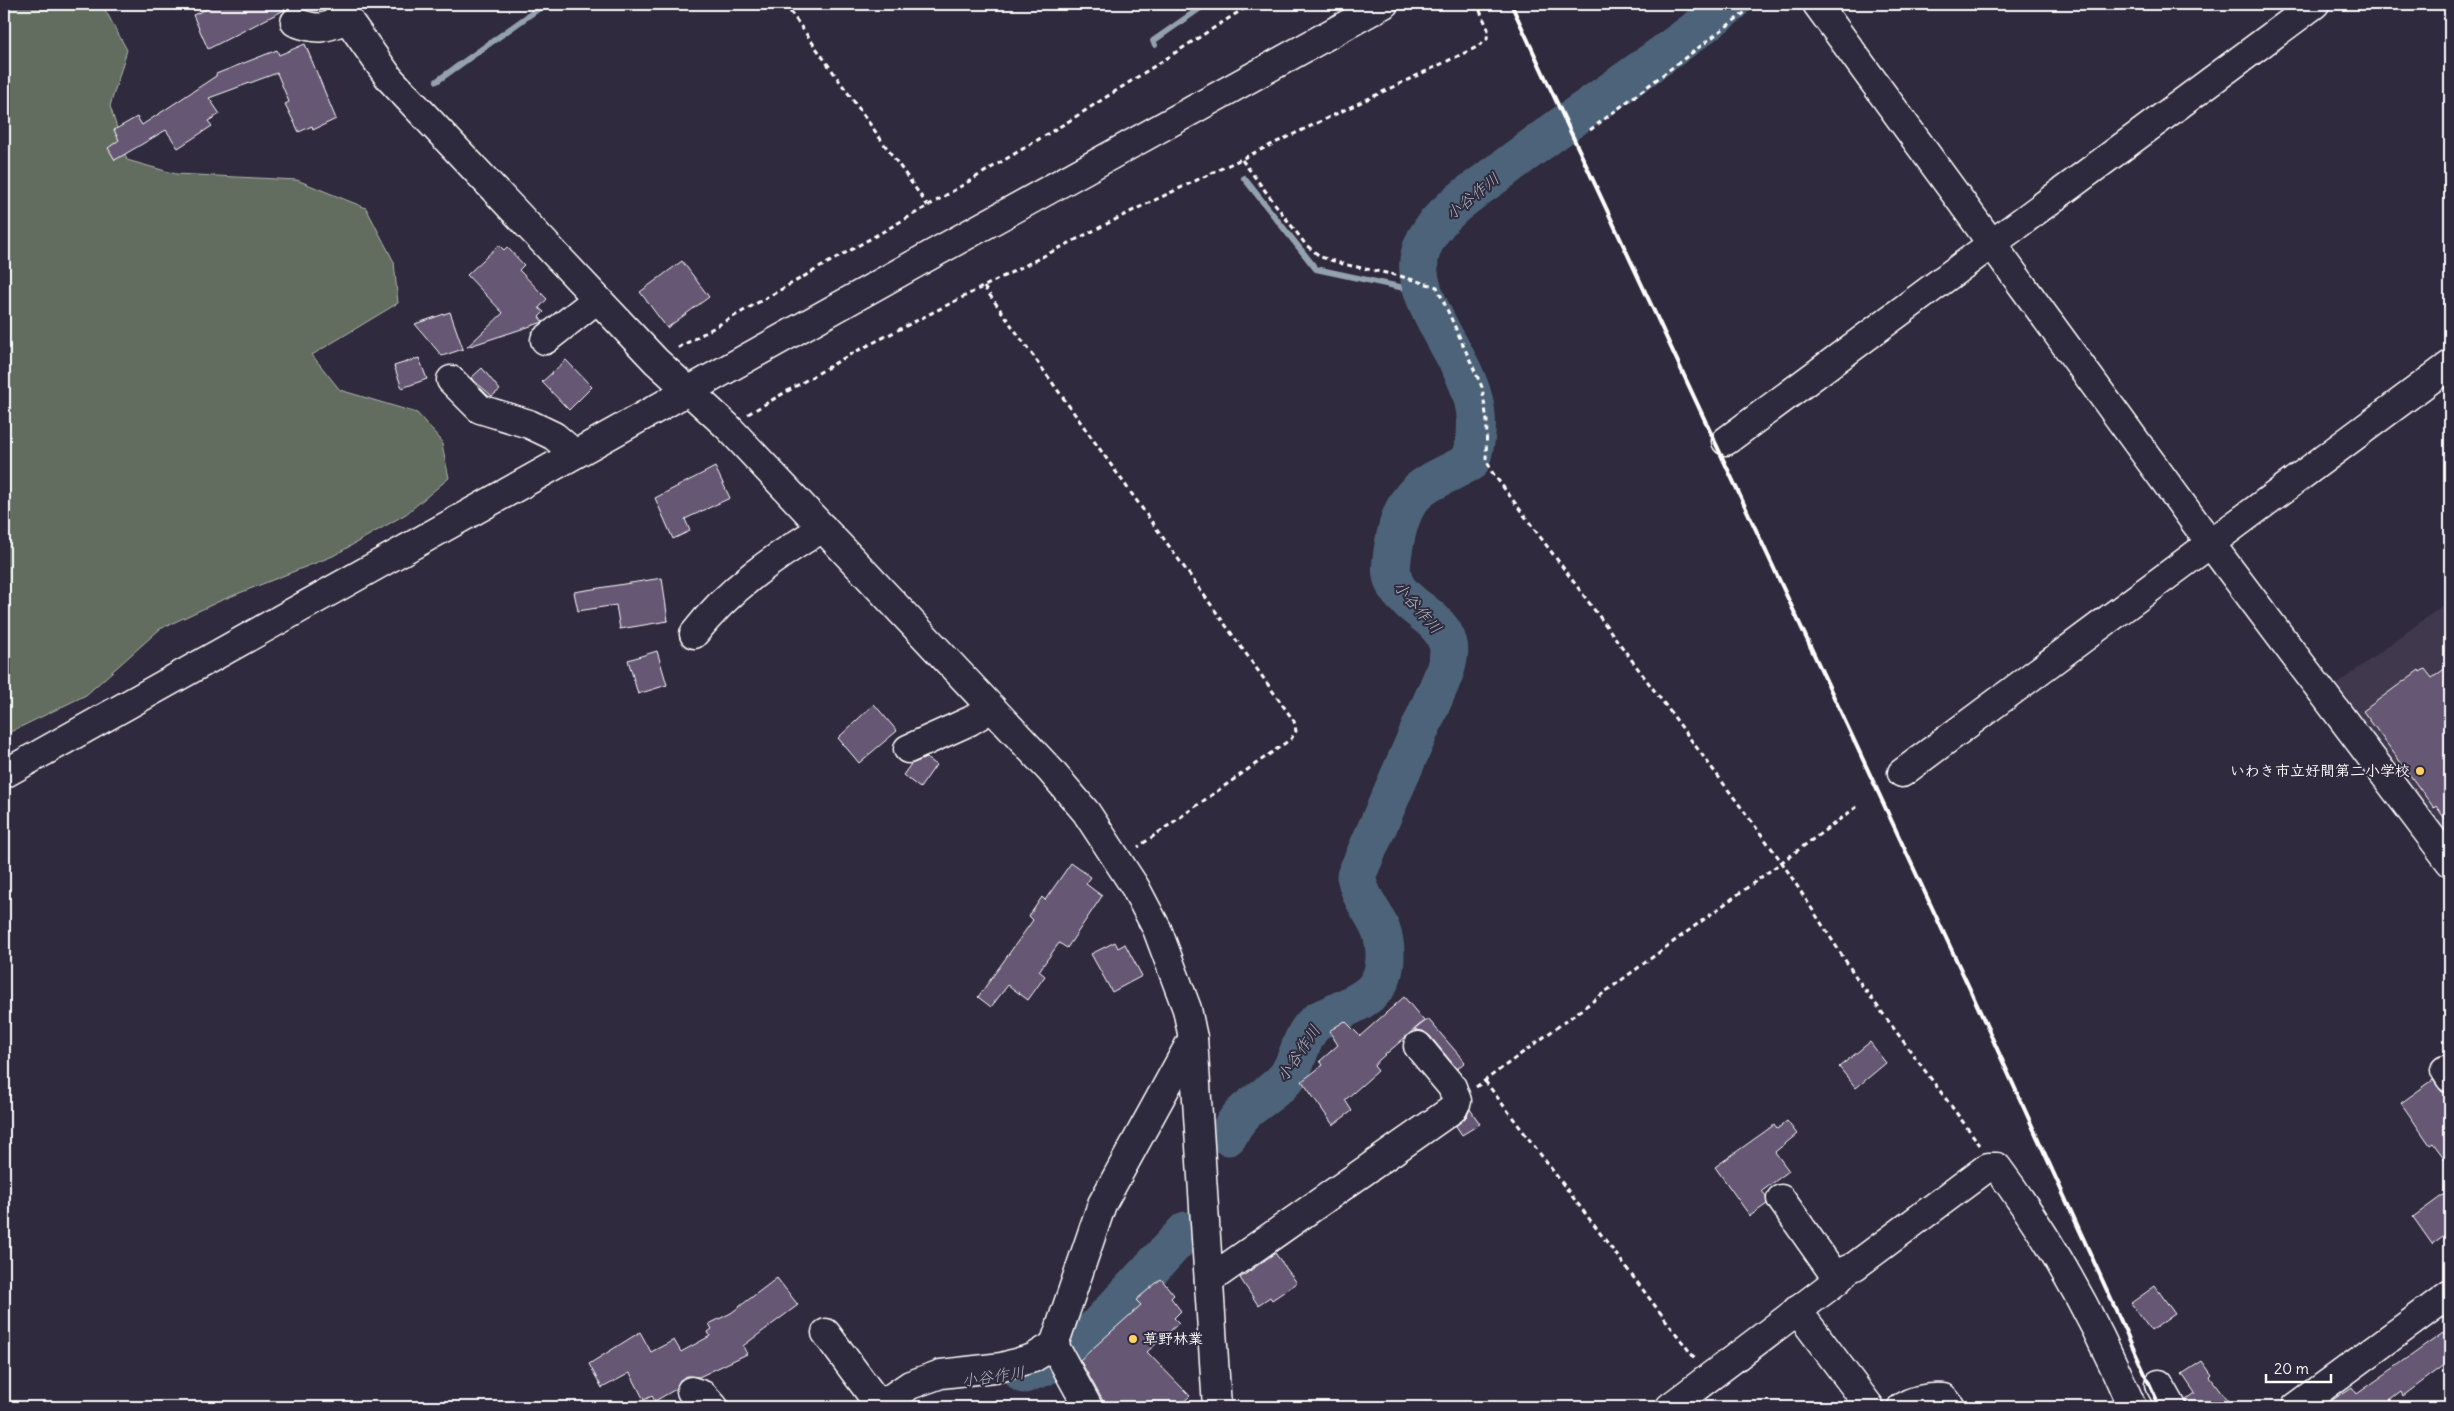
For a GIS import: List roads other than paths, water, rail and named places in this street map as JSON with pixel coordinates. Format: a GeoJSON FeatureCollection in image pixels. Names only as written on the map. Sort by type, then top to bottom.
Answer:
{"type":"FeatureCollection","features":[{"type":"Feature","properties":{"kind":"street"},"geometry":{"type":"LineString","coordinates":[[4,774],[687,391],[1384,4]]}},
{"type":"Feature","properties":{"kind":"street"},"geometry":{"type":"LineString","coordinates":[[1817,4],[2210,543],[2445,844]]}},
{"type":"Feature","properties":{"kind":"street"},"geometry":{"type":"LineString","coordinates":[[1726,441],[2314,4]]}},
{"type":"Feature","properties":{"kind":"street"},"geometry":{"type":"LineString","coordinates":[[295,22],[313,29],[326,28],[342,11],[390,79],[656,361],[727,426],[1050,770],[1086,812],[1135,887],[1157,929],[1187,1009],[1193,1038],[1217,1407]]}},
{"type":"Feature","properties":{"kind":"street"},"geometry":{"type":"LineString","coordinates":[[545,340],[597,298]]}},
{"type":"Feature","properties":{"kind":"street"},"geometry":{"type":"LineString","coordinates":[[1902,773],[2450,365]]}},
{"type":"Feature","properties":{"kind":"street"},"geometry":{"type":"LineString","coordinates":[[451,380],[480,410],[529,424],[554,436],[575,454]]}},
{"type":"Feature","properties":{"kind":"street"},"geometry":{"type":"LineString","coordinates":[[694,634],[713,609],[735,589],[785,550],[823,528]]}},
{"type":"Feature","properties":{"kind":"street"},"geometry":{"type":"LineString","coordinates":[[908,749],[970,721],[992,708]]}},
{"type":"Feature","properties":{"kind":"street"},"geometry":{"type":"LineString","coordinates":[[1088,1407],[1059,1354],[1102,1204],[1193,1038]]}},
{"type":"Feature","properties":{"kind":"street"},"geometry":{"type":"LineString","coordinates":[[1209,1280],[1451,1111],[1456,1101],[1452,1087],[1418,1046]]}},
{"type":"Feature","properties":{"kind":"street"},"geometry":{"type":"LineString","coordinates":[[1670,1407],[1838,1280],[1847,1270],[1988,1167],[1998,1168],[2054,1249],[2091,1316],[2132,1407]]}},
{"type":"Feature","properties":{"kind":"street"},"geometry":{"type":"LineString","coordinates":[[1781,1199],[1831,1270],[1836,1273],[1847,1270]]}},
{"type":"Feature","properties":{"kind":"street"},"geometry":{"type":"LineString","coordinates":[[2298,1407],[2450,1294]]}},
{"type":"Feature","properties":{"kind":"street"},"geometry":{"type":"LineString","coordinates":[[1797,1310],[1870,1407]]}},
{"type":"Feature","properties":{"kind":"street"},"geometry":{"type":"LineString","coordinates":[[826,1333],[879,1407],[910,1385],[941,1374],[1002,1367],[1033,1358],[1059,1354]]}},
{"type":"Feature","properties":{"kind":"street"},"geometry":{"type":"LineString","coordinates":[[2159,1384],[2172,1407]]}},
{"type":"Feature","properties":{"kind":"street"},"geometry":{"type":"LineString","coordinates":[[691,1391],[702,1394],[714,1407]]}},
{"type":"Feature","properties":{"kind":"street"},"geometry":{"type":"LineString","coordinates":[[1902,1407],[1918,1399],[1937,1398],[1944,1398],[1951,1407]]}},
{"type":"Feature","properties":{"kind":"waterway"},"geometry":{"type":"LineString","coordinates":[[437,81],[545,4]]}},
{"type":"Feature","properties":{"kind":"waterway"},"geometry":{"type":"LineString","coordinates":[[1155,45],[1153,41],[1206,4]]}},
{"type":"Feature","properties":{"kind":"waterway","name":"小谷作川"},"geometry":{"type":"LineString","coordinates":[[1228,1136],[1240,1117],[1286,1078],[1294,1065],[1305,1037],[1314,1024],[1352,1005],[1369,994],[1376,988],[1384,969],[1385,956],[1382,933],[1363,897],[1356,876],[1441,681],[1449,653],[1448,644],[1440,628],[1405,598],[1396,586],[1392,572],[1393,551],[1397,530],[1408,503],[1425,486],[1470,462],[1476,437],[1476,415],[1472,394],[1424,294],[1419,273],[1420,252],[1433,229],[1460,201],[1674,47],[1730,4]]}},
{"type":"Feature","properties":{"kind":"waterway"},"geometry":{"type":"LineString","coordinates":[[1244,178],[1316,269],[1423,292]]}},
{"type":"Feature","properties":{"kind":"waterway","name":"小谷作川"},"geometry":{"type":"LineString","coordinates":[[1024,1374],[1043,1367],[1081,1344],[1186,1231]]}},
{"type":"Feature","properties":{"kind":"railway"},"geometry":{"type":"LineString","coordinates":[[1511,4],[1968,985],[2160,1407]]}},
{"type":"Feature","properties":{"kind":"place","name":"いわき市立好間第二小学校"},"geometry":{"type":"Point","coordinates":[2420,771]}},
{"type":"Feature","properties":{"kind":"place","name":"草野林業"},"geometry":{"type":"Point","coordinates":[1133,1339]}}]}
